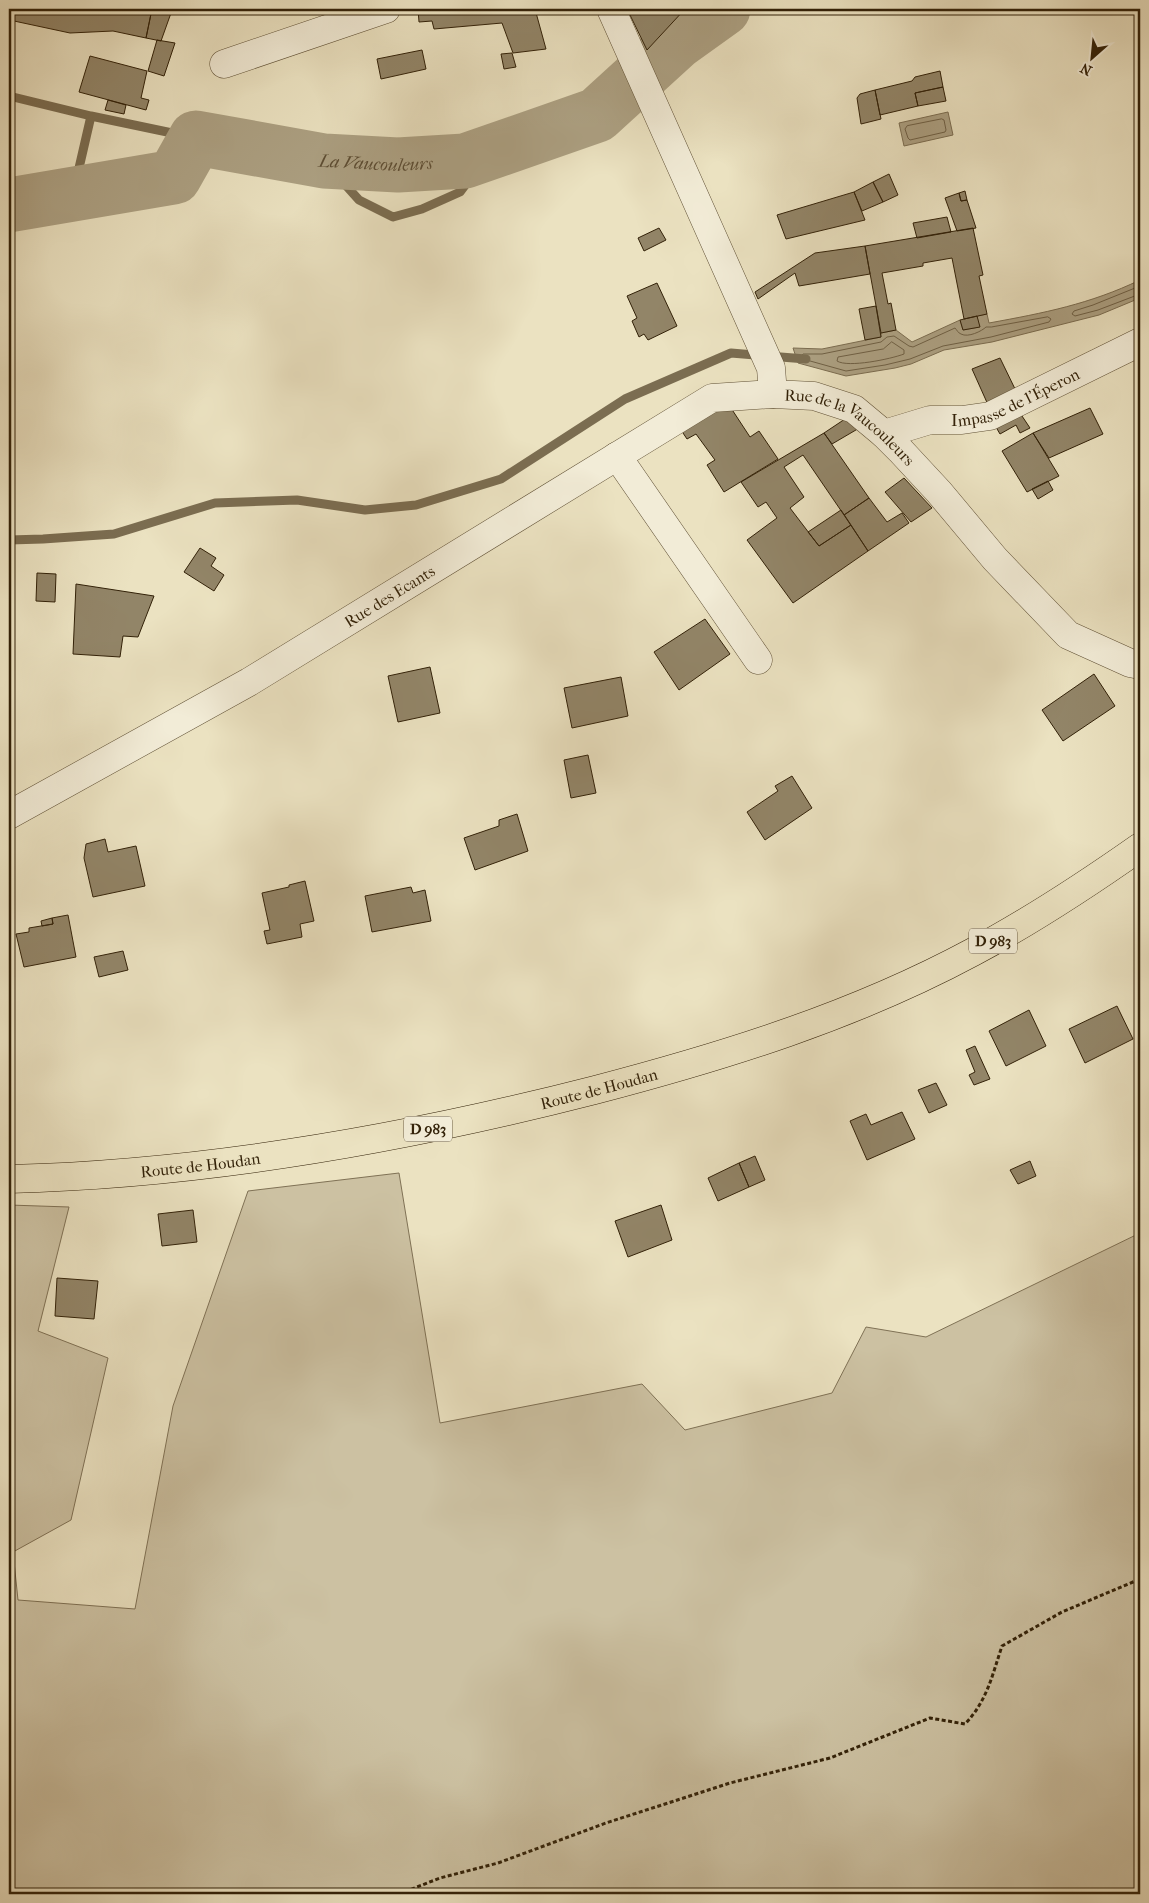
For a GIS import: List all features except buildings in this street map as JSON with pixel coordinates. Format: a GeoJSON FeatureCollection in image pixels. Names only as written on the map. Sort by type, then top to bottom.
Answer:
{"type":"FeatureCollection","features":[{"type":"Feature","properties":{"kind":"main road","name":"Route de Houdan"},"geometry":{"type":"LineString","coordinates":[[9,1179],[98,1175],[210,1164],[312,1151],[443,1126],[531,1106],[725,1054],[835,1015],[970,954],[1032,920],[1140,847]]}},
{"type":"Feature","properties":{"kind":"street"},"geometry":{"type":"LineString","coordinates":[[224,64],[386,9]]}},
{"type":"Feature","properties":{"kind":"street","name":"Rue de la Vaucouleurs"},"geometry":{"type":"LineString","coordinates":[[612,9],[771,368],[773,394],[814,396],[854,409],[884,434],[939,492],[995,560],[1068,635],[1135,664]]}},
{"type":"Feature","properties":{"kind":"street","name":"Impasse de l'Éperon"},"geometry":{"type":"LineString","coordinates":[[884,434],[930,420],[962,420],[990,416],[1140,342]]}},
{"type":"Feature","properties":{"kind":"street","name":"Rue des Ecants"},"geometry":{"type":"LineString","coordinates":[[9,815],[250,682],[712,398],[773,394]]}},
{"type":"Feature","properties":{"kind":"street"},"geometry":{"type":"LineString","coordinates":[[617,456],[758,660]]}},
{"type":"Feature","properties":{"kind":"path"},"geometry":{"type":"LineString","coordinates":[[399,1894],[440,1878],[498,1863],[606,1823],[730,1783],[830,1758],[930,1718],[965,1724],[977,1712],[985,1698],[1002,1646],[1062,1612],[1140,1579]]}},
{"type":"Feature","properties":{"kind":"shaded area"},"geometry":{"type":"Polygon","coordinates":[[[399,1173],[440,1423],[642,1384],[685,1430],[832,1393],[866,1327],[926,1337],[1140,1233],[1140,1894],[9,1894],[9,1205],[69,1207],[38,1331],[108,1358],[71,1520],[13,1552],[18,1600],[135,1609],[173,1406],[248,1191],[399,1173]]]}},
{"type":"Feature","properties":{"kind":"water"},"geometry":{"type":"Polygon","coordinates":[[[948,112],[953,135],[904,146],[899,123],[948,112]]]}},
{"type":"Feature","properties":{"kind":"water"},"geometry":{"type":"Polygon","coordinates":[[[1140,280],[1140,298],[1099,315],[992,342],[944,350],[911,364],[895,368],[846,376],[798,363],[793,348],[822,349],[881,337],[881,333],[896,330],[912,342],[960,320],[963,330],[979,327],[977,316],[987,314],[989,323],[1048,311],[1085,302],[1140,280]]]}},
{"type":"Feature","properties":{"kind":"waterway","name":"La Vaucouleurs"},"geometry":{"type":"LineString","coordinates":[[9,205],[174,177],[196,138],[324,161],[398,165],[465,161],[597,115],[677,42],[723,9]]}},
{"type":"Feature","properties":{"kind":"waterway"},"geometry":{"type":"LineString","coordinates":[[9,96],[91,116]]}},
{"type":"Feature","properties":{"kind":"waterway"},"geometry":{"type":"LineString","coordinates":[[73,194],[91,116],[196,138]]}},
{"type":"Feature","properties":{"kind":"waterway"},"geometry":{"type":"LineString","coordinates":[[324,161],[359,200],[393,217],[422,209],[460,192],[489,153]]}},
{"type":"Feature","properties":{"kind":"waterway"},"geometry":{"type":"LineString","coordinates":[[9,540],[114,534],[215,503],[297,500],[365,510],[416,505],[501,479],[625,399],[731,353],[806,359]]}}]}
